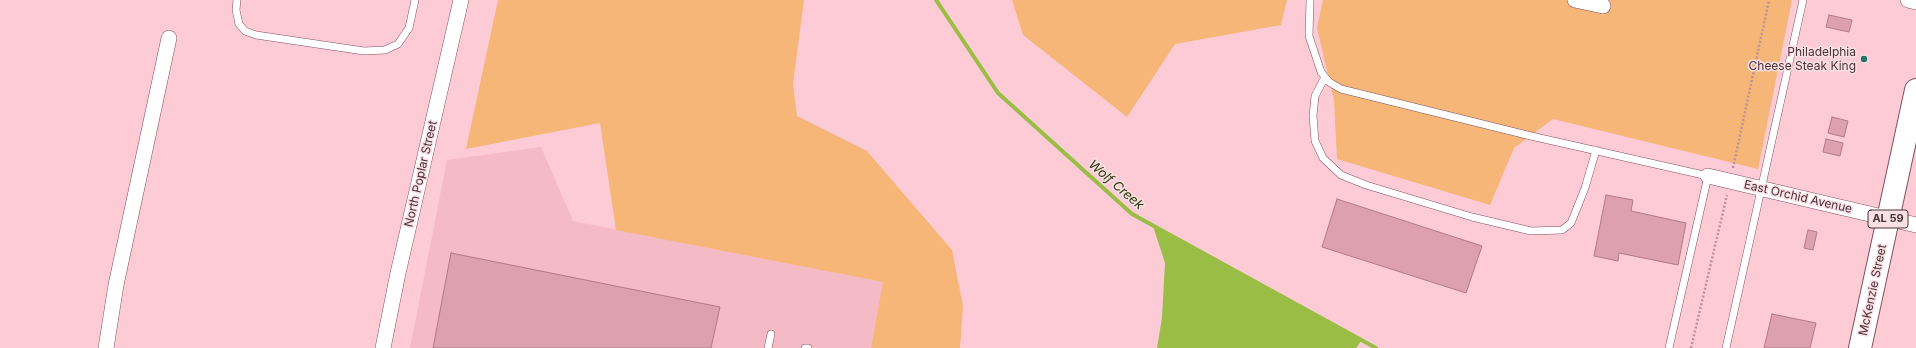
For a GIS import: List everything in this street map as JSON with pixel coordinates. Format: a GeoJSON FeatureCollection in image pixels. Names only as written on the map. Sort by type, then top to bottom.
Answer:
{"type":"FeatureCollection","features":[{"type":"Feature","properties":{"kind":"main road","name":"McKenzie Street"},"geometry":{"type":"LineString","coordinates":[[1860,348],[1916,90]]}},
{"type":"Feature","properties":{"kind":"street","name":"North Poplar Street"},"geometry":{"type":"LineString","coordinates":[[383,348],[398,273],[461,0]]}},
{"type":"Feature","properties":{"kind":"street"},"geometry":{"type":"LineString","coordinates":[[1575,0],[1603,6]]}},
{"type":"Feature","properties":{"kind":"street"},"geometry":{"type":"LineString","coordinates":[[1908,0],[1916,2]]}},
{"type":"Feature","properties":{"kind":"street"},"geometry":{"type":"LineString","coordinates":[[106,348],[116,285],[169,38]]}},
{"type":"Feature","properties":{"kind":"street","name":"East Orchid Avenue"},"geometry":{"type":"LineString","coordinates":[[1708,176],[1916,225]]}},
{"type":"Feature","properties":{"kind":"lane"},"geometry":{"type":"LineString","coordinates":[[237,0],[236,10],[239,24],[245,31],[263,36],[364,51],[385,50],[398,44],[409,28],[415,0]]}},
{"type":"Feature","properties":{"kind":"lane"},"geometry":{"type":"LineString","coordinates":[[1310,0],[1309,36],[1321,72],[1329,82],[1341,88],[1708,176],[1669,348]]}},
{"type":"Feature","properties":{"kind":"lane"},"geometry":{"type":"LineString","coordinates":[[1726,348],[1803,0]]}},
{"type":"Feature","properties":{"kind":"lane"},"geometry":{"type":"LineString","coordinates":[[1325,77],[1315,96],[1312,116],[1315,141],[1323,158],[1341,175],[1366,185],[1472,218],[1530,231],[1562,230],[1571,223],[1585,188],[1596,150]]}},
{"type":"Feature","properties":{"kind":"lane"},"geometry":{"type":"LineString","coordinates":[[768,348],[771,334]]}},
{"type":"Feature","properties":{"kind":"shaded area"},"geometry":{"type":"Polygon","coordinates":[[[498,0],[804,0],[793,84],[797,116],[867,151],[952,250],[963,306],[960,348],[871,348],[883,282],[616,230],[600,123],[466,149],[498,0]]]}},
{"type":"Feature","properties":{"kind":"shaded area"},"geometry":{"type":"Polygon","coordinates":[[[1012,0],[1287,0],[1281,25],[1175,44],[1127,117],[1023,35],[1012,0]]]}},
{"type":"Feature","properties":{"kind":"shaded area"},"geometry":{"type":"Polygon","coordinates":[[[1323,0],[1792,0],[1758,169],[1553,119],[1514,148],[1490,205],[1337,159],[1334,100],[1317,28],[1323,0]]]}},
{"type":"Feature","properties":{"kind":"shaded area"},"geometry":{"type":"Polygon","coordinates":[[[541,147],[573,221],[884,282],[871,348],[410,348],[447,160],[541,147]]]}},
{"type":"Feature","properties":{"kind":"shaded area"},"geometry":{"type":"Polygon","coordinates":[[[1153,226],[1362,340],[1356,348],[1157,348],[1162,318],[1165,263],[1153,226]]]}},
{"type":"Feature","properties":{"kind":"building"},"geometry":{"type":"Polygon","coordinates":[[[1829,15],[1852,20],[1849,32],[1826,27],[1829,15]]]}},
{"type":"Feature","properties":{"kind":"building"},"geometry":{"type":"Polygon","coordinates":[[[1832,117],[1848,121],[1844,137],[1828,133],[1832,117]]]}},
{"type":"Feature","properties":{"kind":"building"},"geometry":{"type":"Polygon","coordinates":[[[1826,139],[1843,143],[1840,156],[1823,152],[1826,139]]]}},
{"type":"Feature","properties":{"kind":"building"},"geometry":{"type":"Polygon","coordinates":[[[1606,195],[1633,200],[1631,211],[1686,223],[1678,265],[1619,253],[1618,261],[1594,256],[1606,195]]]}},
{"type":"Feature","properties":{"kind":"building"},"geometry":{"type":"Polygon","coordinates":[[[1337,199],[1482,246],[1466,293],[1322,247],[1337,199]]]}},
{"type":"Feature","properties":{"kind":"building"},"geometry":{"type":"Polygon","coordinates":[[[1808,230],[1817,232],[1813,250],[1804,248],[1808,230]]]}},
{"type":"Feature","properties":{"kind":"building"},"geometry":{"type":"Polygon","coordinates":[[[451,253],[720,307],[711,348],[433,348],[451,253]]]}},
{"type":"Feature","properties":{"kind":"building"},"geometry":{"type":"Polygon","coordinates":[[[1772,314],[1816,323],[1810,348],[1764,348],[1772,314]]]}},
{"type":"Feature","properties":{"kind":"waterway","name":"Wolf Creek"},"geometry":{"type":"LineString","coordinates":[[936,0],[998,93],[1132,214],[1376,348]]}},
{"type":"Feature","properties":{"kind":"place","name":"Philadelphia Cheese Steak King"},"geometry":{"type":"Point","coordinates":[1864,59]}}]}
